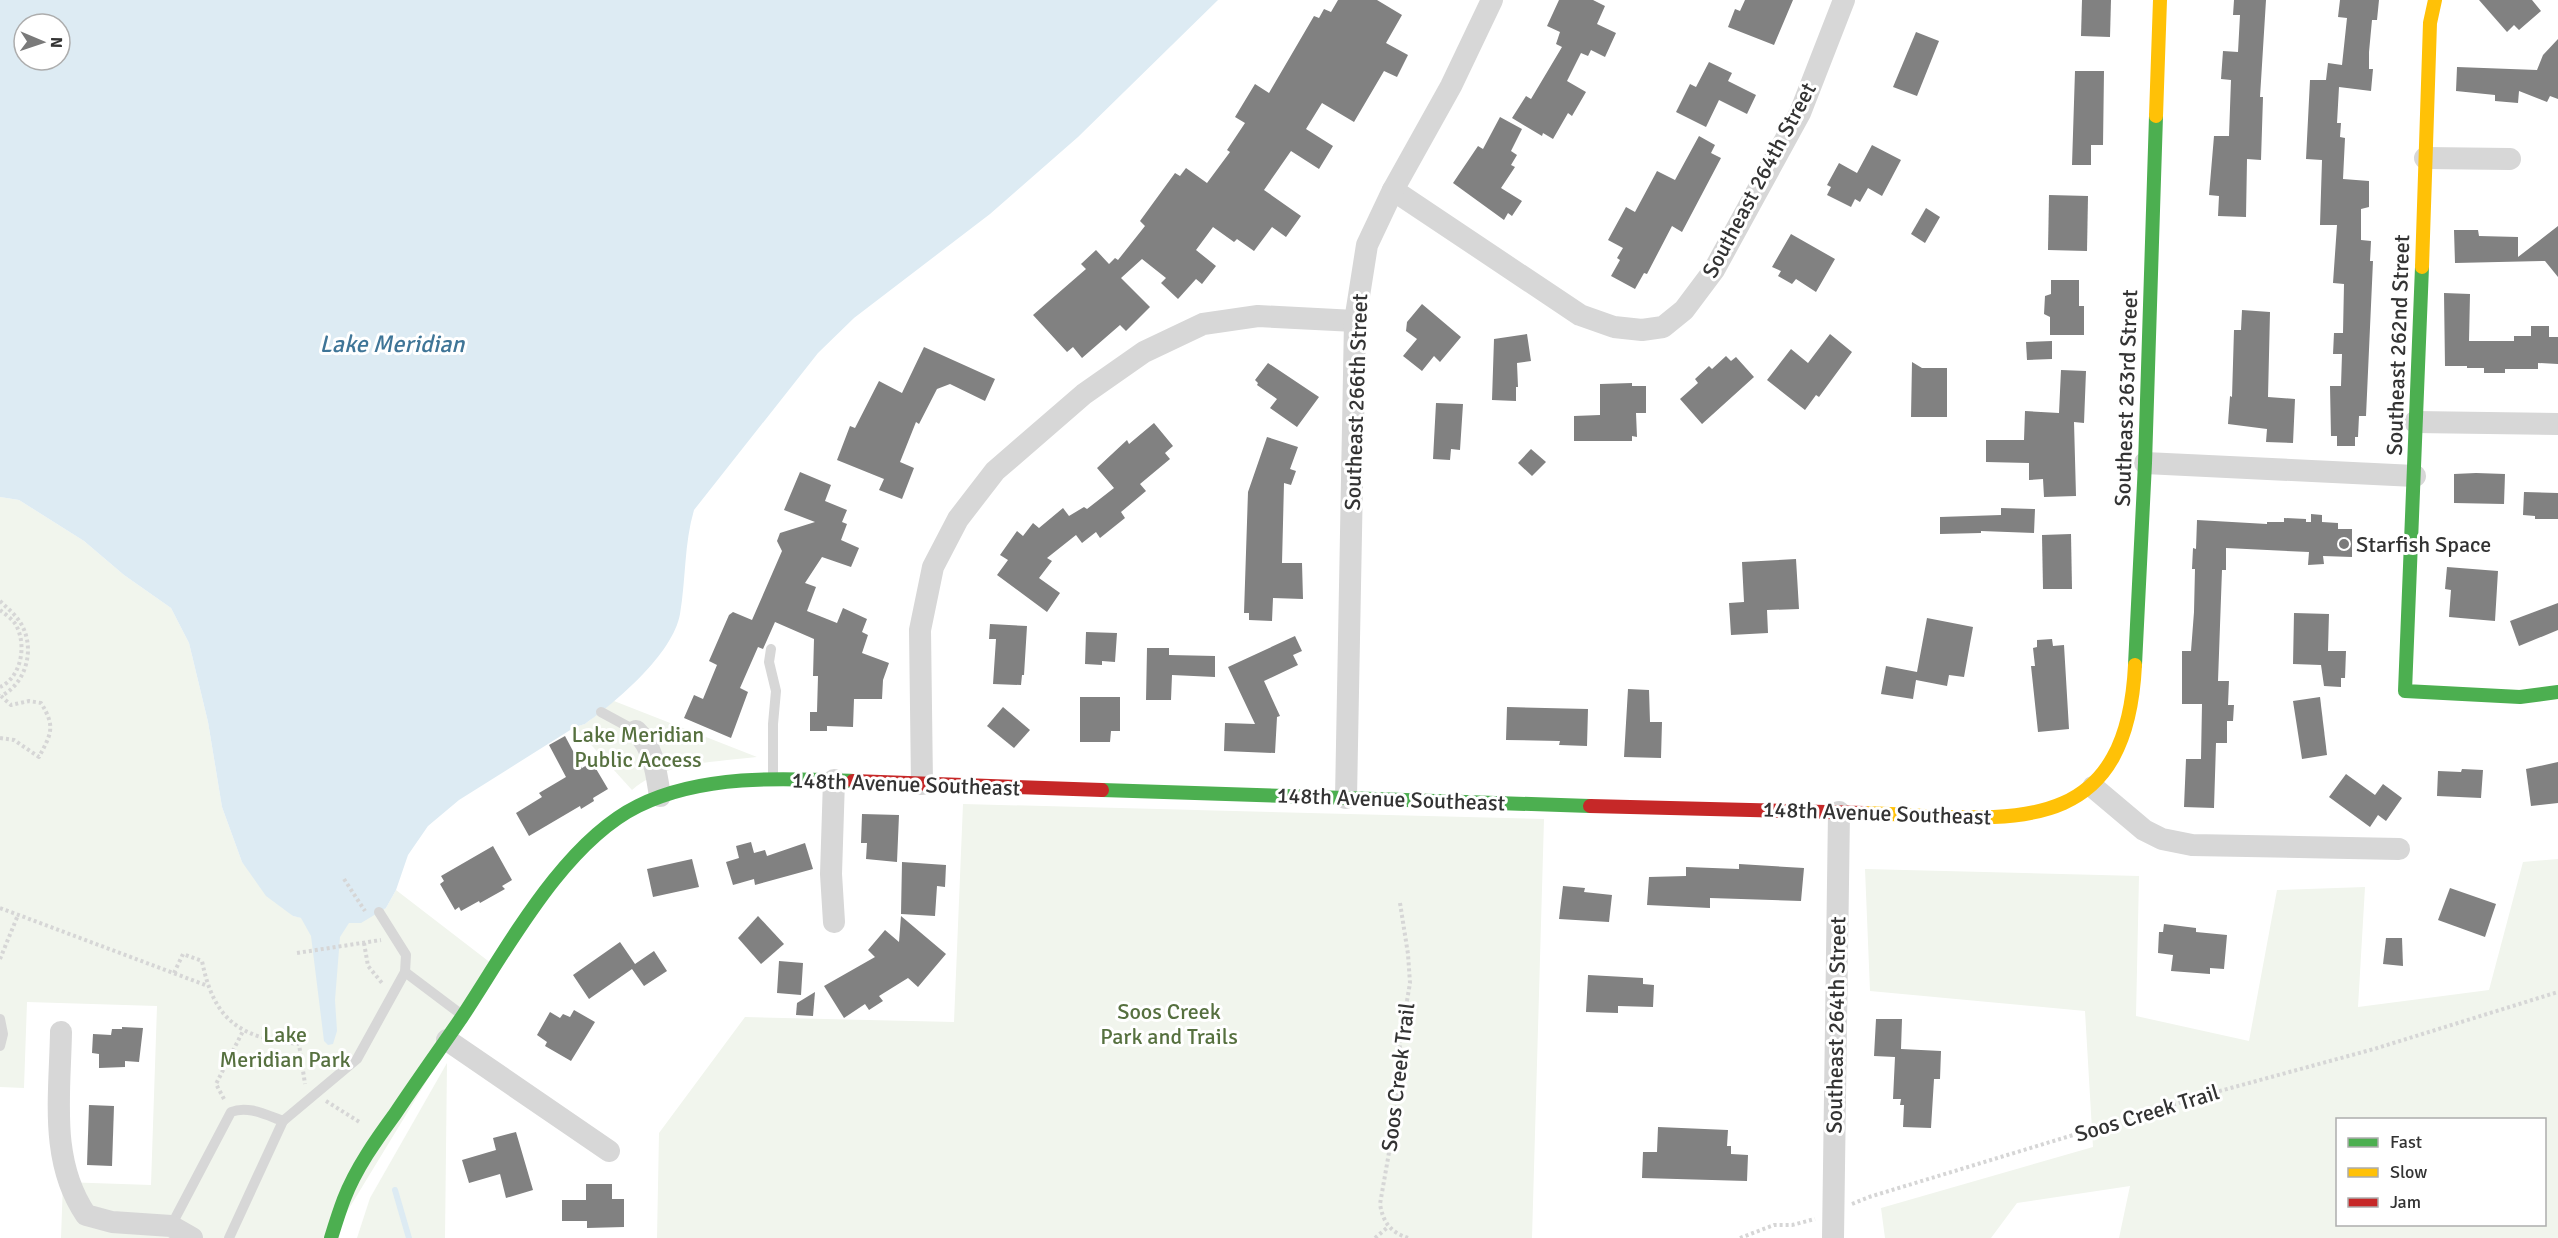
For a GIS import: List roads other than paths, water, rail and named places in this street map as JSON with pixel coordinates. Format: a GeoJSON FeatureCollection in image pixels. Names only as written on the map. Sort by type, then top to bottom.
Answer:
{"type":"FeatureCollection","features":[{"type":"Feature","properties":{"kind":"street","name":"Southeast 266th Street"},"geometry":{"type":"LineString","coordinates":[[1346,798],[1355,321],[1367,245],[1393,190],[1451,86],[1492,0]]}},
{"type":"Feature","properties":{"kind":"street","name":"Southeast 264th Street"},"geometry":{"type":"LineString","coordinates":[[1393,190],[1580,315],[1614,327],[1642,330],[1663,327],[1684,310],[1714,270],[1800,113],[1844,0]]}},
{"type":"Feature","properties":{"kind":"street","name":"Southeast 263rd Street"},"geometry":{"type":"LineString","coordinates":[[2093,787],[2106,772],[2127,725],[2134,691],[2145,463],[2160,0]]}},
{"type":"Feature","properties":{"kind":"street","name":"Southeast 262nd Street"},"geometry":{"type":"LineString","coordinates":[[2435,0],[2430,23],[2415,476],[2404,692],[2520,697],[2558,692]]}},
{"type":"Feature","properties":{"kind":"street"},"geometry":{"type":"LineString","coordinates":[[2425,158],[2511,159]]}},
{"type":"Feature","properties":{"kind":"street"},"geometry":{"type":"LineString","coordinates":[[922,784],[920,630],[933,567],[958,519],[995,471],[1084,394],[1135,358],[1203,324],[1258,316],[1355,321]]}},
{"type":"Feature","properties":{"kind":"street"},"geometry":{"type":"LineString","coordinates":[[2415,422],[2558,424]]}},
{"type":"Feature","properties":{"kind":"street"},"geometry":{"type":"LineString","coordinates":[[2145,463],[2415,476]]}},
{"type":"Feature","properties":{"kind":"street"},"geometry":{"type":"LineString","coordinates":[[636,731],[645,739],[651,751],[660,796]]}},
{"type":"Feature","properties":{"kind":"street","name":"148th Avenue Southeast"},"geometry":{"type":"LineString","coordinates":[[331,1238],[344,1198],[368,1152],[560,874],[601,831],[634,807],[660,796],[713,784],[773,780],[834,780],[2002,817],[2052,810],[2093,787]]}},
{"type":"Feature","properties":{"kind":"street"},"geometry":{"type":"LineString","coordinates":[[834,780],[831,874],[834,922]]}},
{"type":"Feature","properties":{"kind":"street"},"geometry":{"type":"LineString","coordinates":[[2093,787],[2144,830],[2162,839],[2192,845],[2399,849]]}},
{"type":"Feature","properties":{"kind":"street","name":"Southeast 264th Street"},"geometry":{"type":"LineString","coordinates":[[1833,1238],[1839,812]]}},
{"type":"Feature","properties":{"kind":"street"},"geometry":{"type":"LineString","coordinates":[[61,1032],[59,1135],[63,1168],[74,1197],[86,1215],[112,1222],[171,1226],[192,1238]]}},
{"type":"Feature","properties":{"kind":"street"},"geometry":{"type":"LineString","coordinates":[[447,1040],[609,1151]]}},
{"type":"Feature","properties":{"kind":"lane"},"geometry":{"type":"LineString","coordinates":[[771,649],[769,662],[776,691],[773,724],[773,780]]}},
{"type":"Feature","properties":{"kind":"lane"},"geometry":{"type":"LineString","coordinates":[[601,712],[636,731]]}},
{"type":"Feature","properties":{"kind":"lane"},"geometry":{"type":"LineString","coordinates":[[229,1238],[283,1121],[357,1059],[405,972],[406,955],[379,912]]}},
{"type":"Feature","properties":{"kind":"lane"},"geometry":{"type":"LineString","coordinates":[[405,972],[463,1016]]}},
{"type":"Feature","properties":{"kind":"lane"},"geometry":{"type":"LineString","coordinates":[[0,1018],[3,1034],[0,1046]]}},
{"type":"Feature","properties":{"kind":"lane"},"geometry":{"type":"LineString","coordinates":[[171,1226],[231,1112],[248,1109],[283,1121]]}},
{"type":"Feature","properties":{"kind":"water","name":"Lake Meridian"},"geometry":{"type":"Polygon","coordinates":[[[0,0],[1218,0],[1078,137],[990,214],[854,318],[818,353],[694,510],[688,536],[680,614],[667,645],[655,661],[627,690],[585,724],[575,727],[459,800],[428,826],[408,855],[396,890],[386,908],[361,923],[349,923],[340,937],[335,1000],[337,1031],[333,1044],[328,1045],[324,1041],[311,936],[301,918],[293,916],[266,896],[242,862],[222,807],[208,722],[189,643],[171,608],[124,575],[84,541],[19,500],[0,497],[0,0]]]}},
{"type":"Feature","properties":{"kind":"waterway"},"geometry":{"type":"LineString","coordinates":[[395,1190],[409,1238]]}},
{"type":"Feature","properties":{"kind":"place","name":"Starfish Space"},"geometry":{"type":"Point","coordinates":[2344,544]}},
{"type":"Feature","properties":{"kind":"park label","name":"Lake Meridian Public Access"},"geometry":{"type":"Point","coordinates":[638,746]}},
{"type":"Feature","properties":{"kind":"park label","name":"Soos Creek Park and Trails"},"geometry":{"type":"Point","coordinates":[1169,1024]}},
{"type":"Feature","properties":{"kind":"park label","name":"Lake Meridian Park"},"geometry":{"type":"Point","coordinates":[285,1046]}}]}
